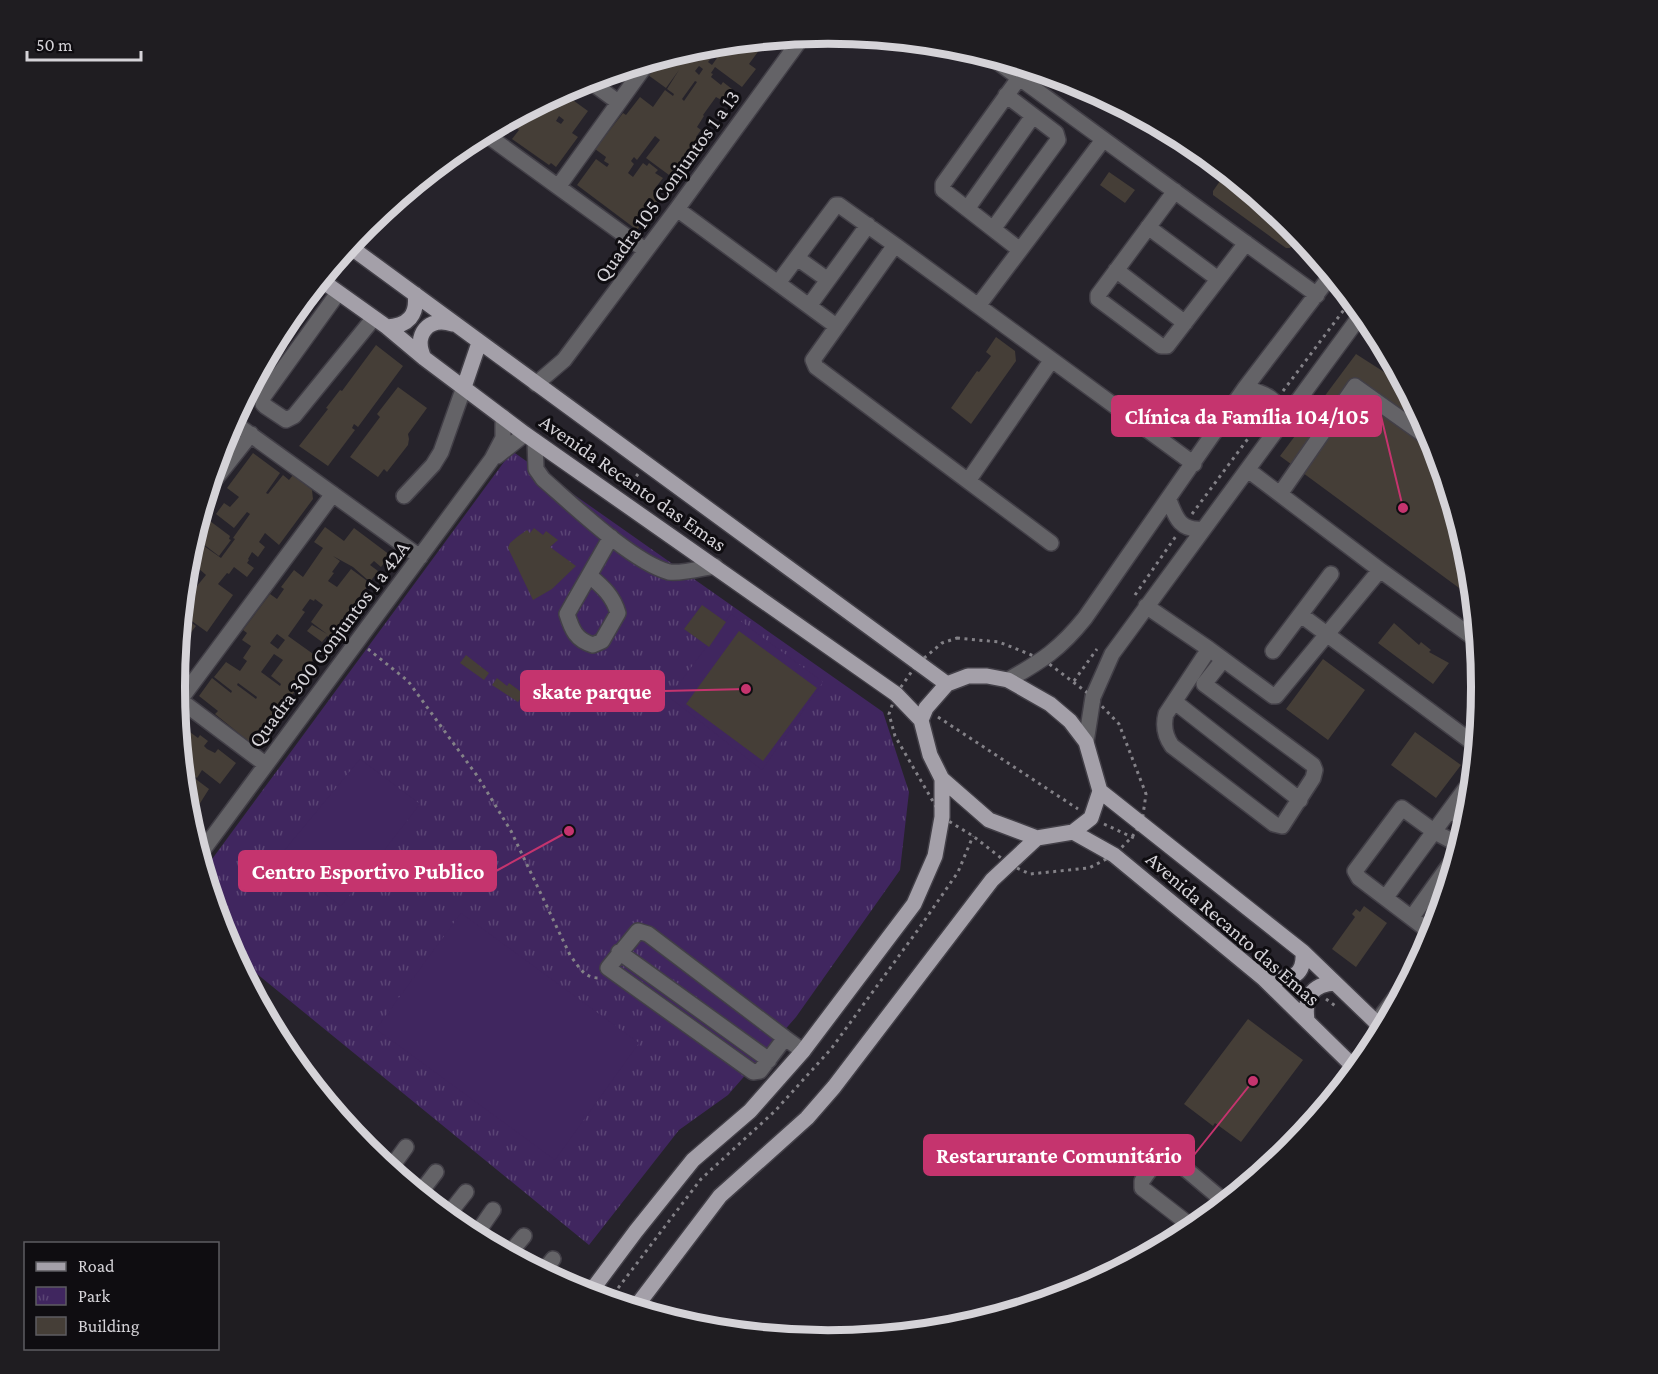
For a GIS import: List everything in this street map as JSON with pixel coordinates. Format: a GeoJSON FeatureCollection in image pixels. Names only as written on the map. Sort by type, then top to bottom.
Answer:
{"type":"FeatureCollection","features":[{"type":"Feature","properties":{"kind":"main road","name":"Avenida Recanto das Emas"},"geometry":{"type":"LineString","coordinates":[[356,251],[947,684]]}},
{"type":"Feature","properties":{"kind":"main road","name":"Avenida Recanto das Emas"},"geometry":{"type":"LineString","coordinates":[[327,284],[387,327],[424,358],[530,437],[923,714]]}},
{"type":"Feature","properties":{"kind":"main road"},"geometry":{"type":"LineString","coordinates":[[387,327],[406,322],[413,314],[416,304],[415,294]]}},
{"type":"Feature","properties":{"kind":"main road"},"geometry":{"type":"LineString","coordinates":[[424,358],[420,350],[422,333],[436,322],[445,321],[453,324]]}},
{"type":"Feature","properties":{"kind":"main road"},"geometry":{"type":"LineString","coordinates":[[464,387],[479,343]]}},
{"type":"Feature","properties":{"kind":"main road"},"geometry":{"type":"LineString","coordinates":[[968,676],[987,676],[1008,680],[1050,704],[1070,722],[1086,742],[1100,791],[1091,818],[1073,832],[1037,838],[988,820],[942,779],[930,755],[923,714],[947,684],[968,676]]}},
{"type":"Feature","properties":{"kind":"main road"},"geometry":{"type":"LineString","coordinates":[[595,1286],[693,1160],[750,1111],[803,1051],[914,904],[935,856],[942,817],[942,779]]}},
{"type":"Feature","properties":{"kind":"main road","name":"Avenida Recanto das Emas"},"geometry":{"type":"LineString","coordinates":[[1100,791],[1142,822],[1303,952],[1377,1024]]}},
{"type":"Feature","properties":{"kind":"main road","name":"Avenida Recanto das Emas"},"geometry":{"type":"LineString","coordinates":[[1073,832],[1114,855],[1263,978],[1351,1064]]}},
{"type":"Feature","properties":{"kind":"main road"},"geometry":{"type":"LineString","coordinates":[[640,1302],[720,1196],[807,1118],[834,1087],[992,880],[1037,838]]}},
{"type":"Feature","properties":{"kind":"main road"},"geometry":{"type":"LineString","coordinates":[[1263,978],[1293,977],[1303,967],[1303,952]]}},
{"type":"Feature","properties":{"kind":"main road"},"geometry":{"type":"LineString","coordinates":[[1307,1020],[1305,1007],[1309,996],[1320,986],[1335,984]]}},
{"type":"Feature","properties":{"kind":"street","name":"Quadra 105 Conjuntos 1 a 13"},"geometry":{"type":"LineString","coordinates":[[549,393],[564,360],[677,209],[794,45]]}},
{"type":"Feature","properties":{"kind":"street"},"geometry":{"type":"LineString","coordinates":[[1006,68],[1317,295]]}},
{"type":"Feature","properties":{"kind":"street"},"geometry":{"type":"LineString","coordinates":[[558,187],[641,72]]}},
{"type":"Feature","properties":{"kind":"street"},"geometry":{"type":"LineString","coordinates":[[1019,78],[943,184],[943,190],[1020,250]]}},
{"type":"Feature","properties":{"kind":"street"},"geometry":{"type":"LineString","coordinates":[[597,87],[618,102]]}},
{"type":"Feature","properties":{"kind":"street"},"geometry":{"type":"LineString","coordinates":[[993,229],[1058,140],[1056,133],[1006,95]]}},
{"type":"Feature","properties":{"kind":"street"},"geometry":{"type":"LineString","coordinates":[[968,209],[1034,116]]}},
{"type":"Feature","properties":{"kind":"street"},"geometry":{"type":"LineString","coordinates":[[492,139],[645,250]]}},
{"type":"Feature","properties":{"kind":"street"},"geometry":{"type":"LineString","coordinates":[[978,306],[1103,140]]}},
{"type":"Feature","properties":{"kind":"street"},"geometry":{"type":"LineString","coordinates":[[1175,191],[1098,295],[1098,299],[1161,346],[1167,346],[1245,243]]}},
{"type":"Feature","properties":{"kind":"street"},"geometry":{"type":"LineString","coordinates":[[778,283],[836,205],[839,205],[1194,464]]}},
{"type":"Feature","properties":{"kind":"street"},"geometry":{"type":"LineString","coordinates":[[677,209],[836,326]]}},
{"type":"Feature","properties":{"kind":"street"},"geometry":{"type":"LineString","coordinates":[[809,306],[868,225]]}},
{"type":"Feature","properties":{"kind":"street"},"geometry":{"type":"LineString","coordinates":[[1148,227],[1218,279]]}},
{"type":"Feature","properties":{"kind":"street"},"geometry":{"type":"LineString","coordinates":[[895,245],[816,353],[813,360],[816,367],[1051,543]]}},
{"type":"Feature","properties":{"kind":"street"},"geometry":{"type":"LineString","coordinates":[[797,258],[828,280]]}},
{"type":"Feature","properties":{"kind":"street"},"geometry":{"type":"LineString","coordinates":[[1116,270],[1185,322]]}},
{"type":"Feature","properties":{"kind":"street"},"geometry":{"type":"LineString","coordinates":[[1008,680],[1044,660],[1068,638],[1085,618],[1245,388],[1328,280]]}},
{"type":"Feature","properties":{"kind":"street"},"geometry":{"type":"LineString","coordinates":[[338,293],[263,397],[265,406],[286,420],[294,416],[373,319]]}},
{"type":"Feature","properties":{"kind":"street"},"geometry":{"type":"LineString","coordinates":[[1086,742],[1093,697],[1112,654],[1357,320]]}},
{"type":"Feature","properties":{"kind":"street","name":"Quadra 105 Conjuntos 1 a 13"},"geometry":{"type":"LineString","coordinates":[[536,384],[564,360]]}},
{"type":"Feature","properties":{"kind":"street"},"geometry":{"type":"LineString","coordinates":[[968,481],[1051,361]]}},
{"type":"Feature","properties":{"kind":"street"},"geometry":{"type":"LineString","coordinates":[[1280,494],[1355,386],[1420,432]]}},
{"type":"Feature","properties":{"kind":"street"},"geometry":{"type":"LineString","coordinates":[[404,496],[433,465],[441,452],[464,387]]}},
{"type":"Feature","properties":{"kind":"street"},"geometry":{"type":"LineString","coordinates":[[1245,388],[1263,393],[1276,401],[1285,420]]}},
{"type":"Feature","properties":{"kind":"street","name":"Quadra 300 Conjuntos 1 a 42A"},"geometry":{"type":"LineString","coordinates":[[205,847],[492,459],[503,438],[503,417]]}},
{"type":"Feature","properties":{"kind":"street"},"geometry":{"type":"LineString","coordinates":[[240,427],[420,557]]}},
{"type":"Feature","properties":{"kind":"street"},"geometry":{"type":"LineString","coordinates":[[224,469],[251,434]]}},
{"type":"Feature","properties":{"kind":"street"},"geometry":{"type":"LineString","coordinates":[[530,437],[536,469],[543,479],[611,537],[646,562],[671,572],[715,566]]}},
{"type":"Feature","properties":{"kind":"street","name":"Quadra 300 Conjuntos 1 a 42A"},"geometry":{"type":"LineString","coordinates":[[492,459],[530,437]]}},
{"type":"Feature","properties":{"kind":"street"},"geometry":{"type":"LineString","coordinates":[[1248,470],[1470,635]]}},
{"type":"Feature","properties":{"kind":"street"},"geometry":{"type":"LineString","coordinates":[[185,692],[333,494]]}},
{"type":"Feature","properties":{"kind":"street"},"geometry":{"type":"LineString","coordinates":[[1169,500],[1178,519],[1184,525],[1190,529],[1203,529]]}},
{"type":"Feature","properties":{"kind":"street"},"geometry":{"type":"LineString","coordinates":[[590,576],[611,537]]}},
{"type":"Feature","properties":{"kind":"street"},"geometry":{"type":"LineString","coordinates":[[1146,606],[1276,696],[1380,570]]}},
{"type":"Feature","properties":{"kind":"street"},"geometry":{"type":"LineString","coordinates":[[1273,651],[1331,574]]}},
{"type":"Feature","properties":{"kind":"street"},"geometry":{"type":"LineString","coordinates":[[1301,615],[1470,741]]}},
{"type":"Feature","properties":{"kind":"street"},"geometry":{"type":"LineString","coordinates":[[1198,679],[1209,649]]}},
{"type":"Feature","properties":{"kind":"street"},"geometry":{"type":"LineString","coordinates":[[1198,679],[1310,760],[1313,765],[1315,774],[1284,824],[1277,826],[1172,746],[1167,736],[1164,724],[1166,714],[1174,702],[1198,679],[1223,660]]}},
{"type":"Feature","properties":{"kind":"street"},"geometry":{"type":"LineString","coordinates":[[1174,702],[1300,800]]}},
{"type":"Feature","properties":{"kind":"street"},"geometry":{"type":"LineString","coordinates":[[186,708],[265,764]]}},
{"type":"Feature","properties":{"kind":"street"},"geometry":{"type":"LineString","coordinates":[[1386,897],[1464,791]]}},
{"type":"Feature","properties":{"kind":"street"},"geometry":{"type":"LineString","coordinates":[[1426,928],[1359,878],[1355,871],[1402,808],[1453,844]]}},
{"type":"Feature","properties":{"kind":"street"},"geometry":{"type":"LineString","coordinates":[[1450,810],[1459,817]]}},
{"type":"Feature","properties":{"kind":"street"},"geometry":{"type":"LineString","coordinates":[[1412,917],[1447,867]]}},
{"type":"Feature","properties":{"kind":"street"},"geometry":{"type":"LineString","coordinates":[[785,1038],[760,1071],[753,1072],[608,968],[638,931],[643,931],[803,1051]]}},
{"type":"Feature","properties":{"kind":"street"},"geometry":{"type":"LineString","coordinates":[[619,952],[769,1060]]}},
{"type":"Feature","properties":{"kind":"street"},"geometry":{"type":"LineString","coordinates":[[395,1162],[406,1147]]}},
{"type":"Feature","properties":{"kind":"street"},"geometry":{"type":"LineString","coordinates":[[1186,1222],[1142,1188],[1142,1181],[1161,1154],[1169,1155],[1220,1198]]}},
{"type":"Feature","properties":{"kind":"street"},"geometry":{"type":"LineString","coordinates":[[424,1187],[436,1172]]}},
{"type":"Feature","properties":{"kind":"street"},"geometry":{"type":"LineString","coordinates":[[453,1209],[466,1192]]}},
{"type":"Feature","properties":{"kind":"street"},"geometry":{"type":"LineString","coordinates":[[481,1228],[493,1210]]}},
{"type":"Feature","properties":{"kind":"street"},"geometry":{"type":"LineString","coordinates":[[514,1248],[524,1236]]}},
{"type":"Feature","properties":{"kind":"street"},"geometry":{"type":"LineString","coordinates":[[548,1266],[553,1259]]}},
{"type":"Feature","properties":{"kind":"path"},"geometry":{"type":"LineString","coordinates":[[1129,603],[1347,305]]}},
{"type":"Feature","properties":{"kind":"path"},"geometry":{"type":"LineString","coordinates":[[619,499],[646,464]]}},
{"type":"Feature","properties":{"kind":"path"},"geometry":{"type":"LineString","coordinates":[[957,638],[999,642],[1044,660],[1093,697],[1119,724],[1146,794],[1142,822],[1132,837],[1114,855],[1089,868],[1030,874],[1010,865],[973,836],[942,817],[895,736],[889,714],[896,694],[917,664],[942,643],[957,638]]}},
{"type":"Feature","properties":{"kind":"path"},"geometry":{"type":"LineString","coordinates":[[357,641],[408,681],[478,777],[511,831],[570,955],[583,973],[590,978],[599,978],[608,968]]}},
{"type":"Feature","properties":{"kind":"path"},"geometry":{"type":"LineString","coordinates":[[1074,681],[1101,642]]}},
{"type":"Feature","properties":{"kind":"path"},"geometry":{"type":"LineString","coordinates":[[923,714],[1091,818]]}},
{"type":"Feature","properties":{"kind":"green space"},"geometry":{"type":"Polygon","coordinates":[[[512,451],[883,712],[909,792],[900,870],[796,1017],[728,1095],[679,1130],[589,1245],[250,969],[234,933],[210,862],[512,451]]]}},
{"type":"Feature","properties":{"kind":"green space"},"geometry":{"type":"Polygon","coordinates":[[[731,614],[823,682],[762,770],[669,697],[731,614]]]}},
{"type":"Feature","properties":{"kind":"green space"},"geometry":{"type":"Polygon","coordinates":[[[360,759],[420,804],[341,906],[278,858],[360,759]]]}},
{"type":"Feature","properties":{"kind":"green space"},"geometry":{"type":"Polygon","coordinates":[[[461,913],[639,1043],[555,1160],[376,1029],[461,913]]]}},
{"type":"Feature","properties":{"kind":"building"},"geometry":{"type":"Polygon","coordinates":[[[760,49],[749,64],[756,69],[742,87],[715,67],[711,77],[721,85],[723,82],[732,89],[723,101],[716,97],[697,127],[701,130],[696,137],[699,139],[669,175],[646,158],[660,140],[655,136],[637,160],[634,157],[631,161],[634,164],[628,173],[633,177],[643,163],[647,166],[649,163],[658,170],[655,173],[663,178],[653,191],[660,197],[637,230],[577,185],[596,159],[607,167],[609,164],[604,161],[606,157],[595,149],[623,113],[626,115],[640,97],[653,107],[665,90],[673,96],[674,94],[667,89],[679,70],[666,88],[648,75],[653,68],[662,65],[714,54],[708,62],[712,65],[718,54],[760,49]],[[699,66],[695,71],[699,75],[703,69],[699,66]],[[695,81],[682,99],[684,101],[697,82],[695,81]]]}},
{"type":"Feature","properties":{"kind":"building"},"geometry":{"type":"Polygon","coordinates":[[[570,98],[588,111],[572,133],[578,137],[556,167],[551,163],[549,165],[512,139],[519,130],[514,126],[570,98]],[[559,116],[556,121],[561,124],[564,120],[559,116]]]}},
{"type":"Feature","properties":{"kind":"building"},"geometry":{"type":"Polygon","coordinates":[[[1109,172],[1135,190],[1125,203],[1100,185],[1109,172]]]}},
{"type":"Feature","properties":{"kind":"building"},"geometry":{"type":"Polygon","coordinates":[[[1223,177],[1294,243],[1290,248],[1286,248],[1213,195],[1213,191],[1223,177]]]}},
{"type":"Feature","properties":{"kind":"building"},"geometry":{"type":"Polygon","coordinates":[[[996,337],[1015,351],[1016,361],[971,424],[951,408],[977,371],[979,372],[991,356],[986,352],[996,337]]]}},
{"type":"Feature","properties":{"kind":"building"},"geometry":{"type":"Polygon","coordinates":[[[376,345],[403,366],[358,427],[354,424],[352,428],[355,430],[328,466],[299,446],[376,345]]]}},
{"type":"Feature","properties":{"kind":"building"},"geometry":{"type":"Polygon","coordinates":[[[1356,354],[1393,378],[1424,441],[1438,480],[1451,520],[1465,593],[1280,456],[1356,354]]]}},
{"type":"Feature","properties":{"kind":"building"},"geometry":{"type":"Polygon","coordinates":[[[398,387],[427,408],[408,434],[408,445],[387,472],[384,469],[378,477],[350,457],[380,417],[377,414],[398,387]]]}},
{"type":"Feature","properties":{"kind":"building"},"geometry":{"type":"Polygon","coordinates":[[[253,453],[280,473],[266,493],[268,494],[283,475],[289,480],[293,475],[312,490],[313,499],[279,545],[265,533],[259,542],[265,547],[258,557],[252,552],[248,559],[247,563],[254,568],[247,577],[234,567],[218,584],[233,595],[207,632],[189,619],[194,584],[197,586],[206,575],[197,567],[202,544],[221,558],[250,514],[247,512],[234,528],[216,514],[224,503],[230,507],[239,497],[227,488],[253,453]]]}},
{"type":"Feature","properties":{"kind":"building"},"geometry":{"type":"Polygon","coordinates":[[[207,519],[230,536],[231,540],[219,556],[202,543],[207,519]]]}},
{"type":"Feature","properties":{"kind":"building"},"geometry":{"type":"Polygon","coordinates":[[[325,527],[344,541],[354,528],[390,555],[381,567],[374,561],[370,565],[378,571],[370,582],[353,567],[333,556],[340,561],[328,581],[337,587],[351,569],[370,583],[343,619],[345,621],[332,639],[327,636],[322,642],[307,631],[312,625],[327,634],[311,622],[323,605],[315,599],[314,601],[310,599],[302,610],[305,612],[288,636],[316,656],[302,674],[306,677],[288,701],[284,698],[274,711],[281,716],[257,748],[215,714],[218,711],[199,696],[212,678],[231,693],[232,691],[214,677],[226,662],[240,671],[247,661],[243,658],[251,646],[242,640],[247,633],[243,630],[270,594],[277,599],[284,589],[281,587],[294,570],[303,577],[323,548],[314,542],[325,527]],[[277,634],[270,643],[278,649],[285,640],[277,634]],[[274,654],[261,672],[280,686],[281,684],[271,676],[283,660],[274,654]],[[238,683],[237,685],[256,699],[257,697],[238,683]]]}},
{"type":"Feature","properties":{"kind":"building"},"geometry":{"type":"Polygon","coordinates":[[[534,528],[543,535],[546,531],[558,540],[550,547],[576,566],[552,589],[533,600],[508,548],[517,537],[527,530],[530,533],[534,528]]]}},
{"type":"Feature","properties":{"kind":"building"},"geometry":{"type":"Polygon","coordinates":[[[702,605],[726,622],[709,647],[684,629],[702,605]]]}},
{"type":"Feature","properties":{"kind":"building"},"geometry":{"type":"Polygon","coordinates":[[[189,621],[196,626],[188,637],[189,621]]]}},
{"type":"Feature","properties":{"kind":"building"},"geometry":{"type":"Polygon","coordinates":[[[1394,623],[1419,645],[1421,642],[1431,650],[1429,652],[1449,663],[1433,684],[1378,643],[1394,623]]]}},
{"type":"Feature","properties":{"kind":"building"},"geometry":{"type":"Polygon","coordinates":[[[739,631],[817,688],[763,761],[686,704],[739,631]]]}},
{"type":"Feature","properties":{"kind":"building"},"geometry":{"type":"Polygon","coordinates":[[[466,655],[489,673],[484,680],[460,663],[466,655]]]}},
{"type":"Feature","properties":{"kind":"building"},"geometry":{"type":"Polygon","coordinates":[[[1323,659],[1365,690],[1328,740],[1286,709],[1323,659]]]}},
{"type":"Feature","properties":{"kind":"building"},"geometry":{"type":"Polygon","coordinates":[[[497,678],[507,686],[509,683],[524,694],[518,702],[492,685],[497,678]]]}},
{"type":"Feature","properties":{"kind":"building"},"geometry":{"type":"Polygon","coordinates":[[[187,730],[198,738],[200,735],[208,741],[204,746],[207,749],[215,753],[218,749],[236,763],[220,784],[202,770],[197,778],[192,774],[187,730]]]}},
{"type":"Feature","properties":{"kind":"building"},"geometry":{"type":"Polygon","coordinates":[[[1415,732],[1461,765],[1436,798],[1391,765],[1415,732]]]}},
{"type":"Feature","properties":{"kind":"building"},"geometry":{"type":"Polygon","coordinates":[[[192,776],[209,789],[197,808],[192,776]]]}},
{"type":"Feature","properties":{"kind":"building"},"geometry":{"type":"Polygon","coordinates":[[[1364,906],[1387,923],[1356,967],[1332,949],[1355,917],[1352,914],[1356,909],[1360,912],[1364,906]]]}},
{"type":"Feature","properties":{"kind":"building"},"geometry":{"type":"Polygon","coordinates":[[[1248,1019],[1303,1060],[1241,1142],[1215,1123],[1213,1126],[1184,1104],[1248,1019]]]}},
{"type":"Feature","properties":{"kind":"place","name":"Clínica da Família 104/105"},"geometry":{"type":"Point","coordinates":[1403,508]}},
{"type":"Feature","properties":{"kind":"place","name":"skate parque"},"geometry":{"type":"Point","coordinates":[746,689]}},
{"type":"Feature","properties":{"kind":"place","name":"Centro Esportivo Publico"},"geometry":{"type":"Point","coordinates":[569,831]}},
{"type":"Feature","properties":{"kind":"place","name":"Restarurante Comunitário"},"geometry":{"type":"Point","coordinates":[1253,1081]}}]}
